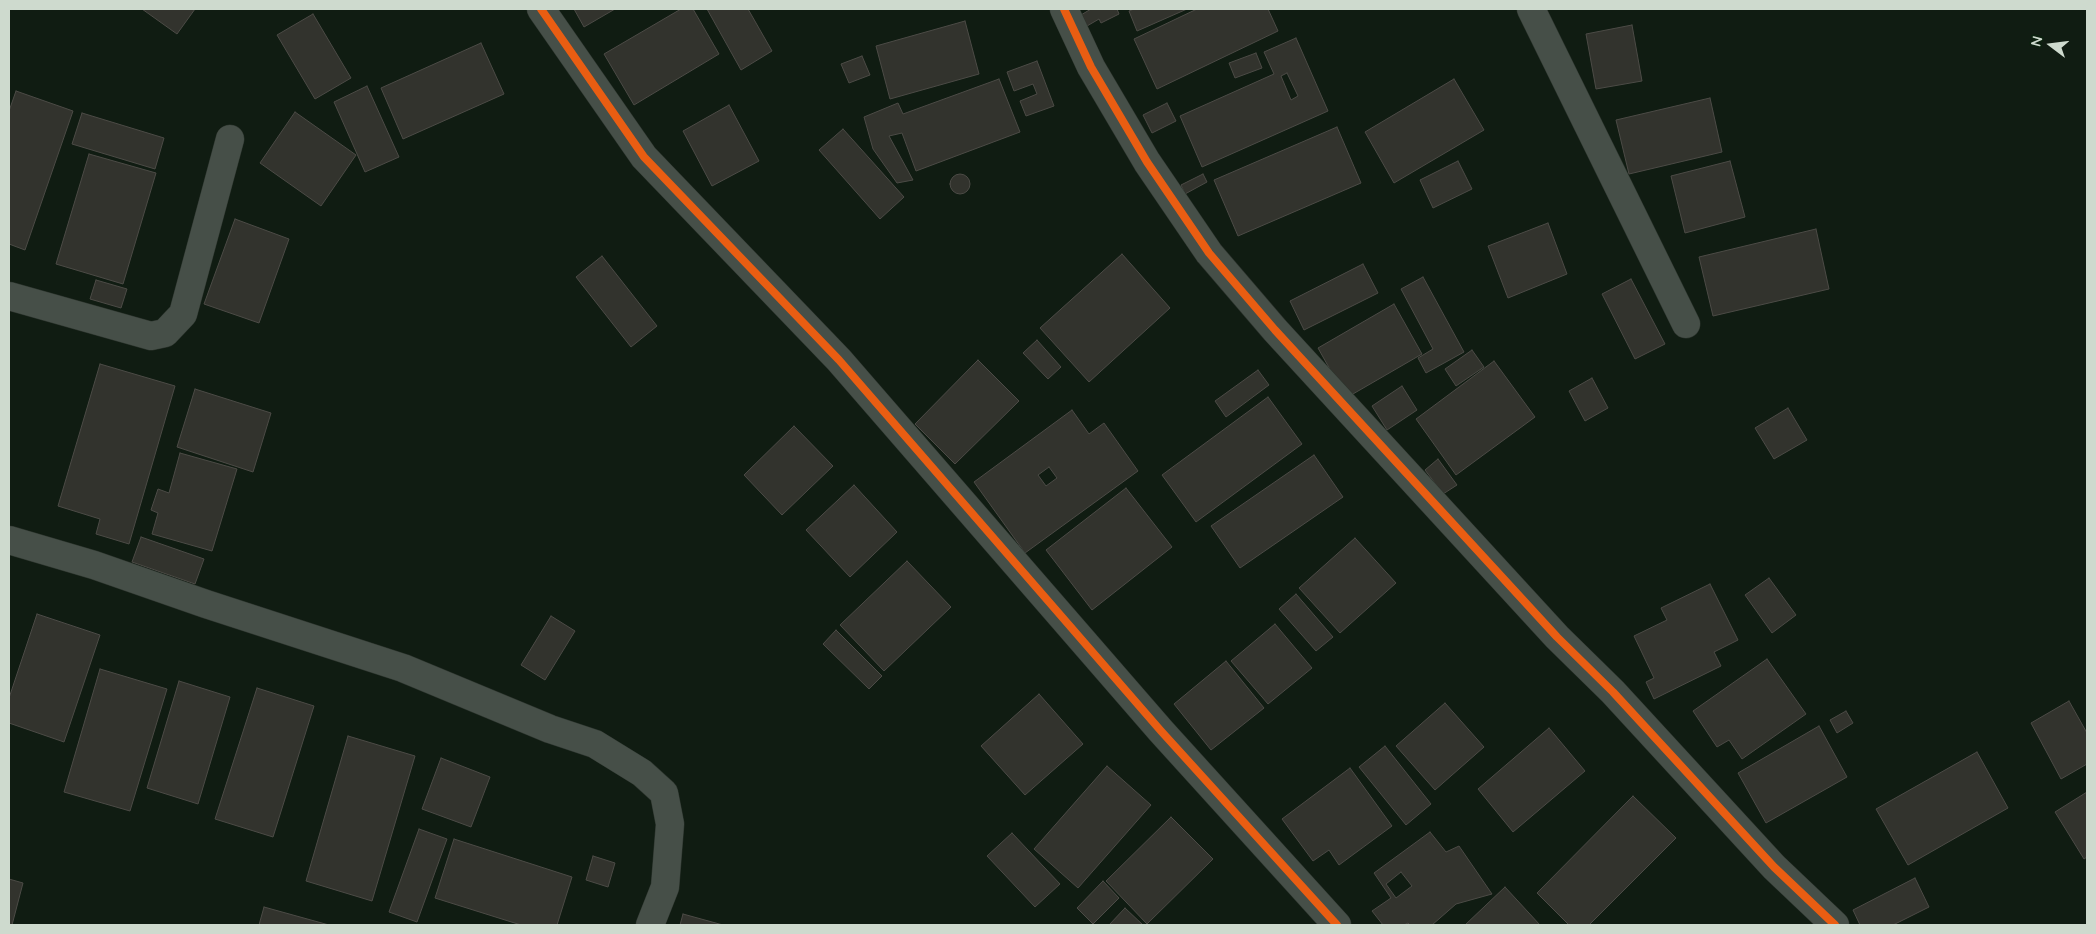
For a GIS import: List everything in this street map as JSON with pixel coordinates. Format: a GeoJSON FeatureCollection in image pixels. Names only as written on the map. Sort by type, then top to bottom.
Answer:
{"type":"FeatureCollection","features":[{"type":"Feature","properties":{"kind":"street"},"geometry":{"type":"LineString","coordinates":[[541,9],[644,157],[839,360],[1161,731],[1338,925]]}},
{"type":"Feature","properties":{"kind":"street"},"geometry":{"type":"LineString","coordinates":[[1064,9],[1091,67],[1147,162],[1209,253],[1275,330],[1557,636],[1613,692],[1774,867],[1835,925]]}},
{"type":"Feature","properties":{"kind":"street"},"geometry":{"type":"LineString","coordinates":[[1531,9],[1686,324]]}},
{"type":"Feature","properties":{"kind":"street"},"geometry":{"type":"LineString","coordinates":[[9,296],[151,336],[165,333],[183,314],[230,139]]}},
{"type":"Feature","properties":{"kind":"street"},"geometry":{"type":"LineString","coordinates":[[9,540],[94,565],[206,604],[403,668],[550,729],[595,744],[642,773],[664,793],[670,824],[664,887],[650,925]]}},
{"type":"Feature","properties":{"kind":"building"},"geometry":{"type":"Polygon","coordinates":[[[142,9],[195,9],[177,34],[142,9]]]}},
{"type":"Feature","properties":{"kind":"building"},"geometry":{"type":"Polygon","coordinates":[[[574,9],[615,9],[584,27],[574,9]]]}},
{"type":"Feature","properties":{"kind":"building"},"geometry":{"type":"Polygon","coordinates":[[[681,9],[693,9],[719,54],[634,105],[604,54],[681,9]]]}},
{"type":"Feature","properties":{"kind":"building"},"geometry":{"type":"Polygon","coordinates":[[[707,9],[748,9],[772,51],[741,70],[707,9]]]}},
{"type":"Feature","properties":{"kind":"building"},"geometry":{"type":"Polygon","coordinates":[[[1091,9],[1117,9],[1119,14],[1101,23],[1099,19],[1087,26],[1081,15],[1091,9]]]}},
{"type":"Feature","properties":{"kind":"building"},"geometry":{"type":"Polygon","coordinates":[[[1134,9],[1187,9],[1137,31],[1129,11],[1134,9]]]}},
{"type":"Feature","properties":{"kind":"building"},"geometry":{"type":"Polygon","coordinates":[[[1197,9],[1268,9],[1278,31],[1157,89],[1134,39],[1197,9]]]}},
{"type":"Feature","properties":{"kind":"building"},"geometry":{"type":"Polygon","coordinates":[[[313,14],[351,78],[315,99],[277,35],[313,14]]]}},
{"type":"Feature","properties":{"kind":"building"},"geometry":{"type":"Polygon","coordinates":[[[965,21],[979,74],[890,99],[876,46],[965,21]]]}},
{"type":"Feature","properties":{"kind":"building"},"geometry":{"type":"Polygon","coordinates":[[[1632,25],[1642,81],[1596,89],[1586,34],[1632,25]]]}},
{"type":"Feature","properties":{"kind":"building"},"geometry":{"type":"Polygon","coordinates":[[[1296,38],[1328,111],[1202,167],[1180,116],[1274,74],[1264,52],[1296,38]],[[1287,73],[1281,76],[1291,100],[1298,96],[1287,73]]]}},
{"type":"Feature","properties":{"kind":"building"},"geometry":{"type":"Polygon","coordinates":[[[481,43],[504,94],[403,139],[381,88],[481,43]]]}},
{"type":"Feature","properties":{"kind":"building"},"geometry":{"type":"Polygon","coordinates":[[[1256,53],[1262,68],[1235,78],[1229,63],[1256,53]]]}},
{"type":"Feature","properties":{"kind":"building"},"geometry":{"type":"Polygon","coordinates":[[[862,56],[870,75],[849,83],[841,64],[862,56]]]}},
{"type":"Feature","properties":{"kind":"building"},"geometry":{"type":"Polygon","coordinates":[[[1037,61],[1054,106],[1026,116],[1020,101],[1037,94],[1033,84],[1014,91],[1007,72],[1037,61]]]}},
{"type":"Feature","properties":{"kind":"building"},"geometry":{"type":"Polygon","coordinates":[[[999,79],[1020,132],[916,171],[902,133],[889,136],[913,180],[897,183],[873,149],[864,117],[898,103],[903,114],[999,79]]]}},
{"type":"Feature","properties":{"kind":"building"},"geometry":{"type":"Polygon","coordinates":[[[1454,79],[1484,130],[1394,183],[1365,132],[1454,79]]]}},
{"type":"Feature","properties":{"kind":"building"},"geometry":{"type":"Polygon","coordinates":[[[367,86],[399,157],[365,172],[334,102],[367,86]]]}},
{"type":"Feature","properties":{"kind":"building"},"geometry":{"type":"Polygon","coordinates":[[[16,91],[73,111],[25,250],[9,244],[9,111],[16,91]]]}},
{"type":"Feature","properties":{"kind":"building"},"geometry":{"type":"Polygon","coordinates":[[[1710,98],[1722,152],[1629,174],[1616,120],[1710,98]]]}},
{"type":"Feature","properties":{"kind":"building"},"geometry":{"type":"Polygon","coordinates":[[[1167,103],[1176,121],[1152,133],[1143,115],[1167,103]]]}},
{"type":"Feature","properties":{"kind":"building"},"geometry":{"type":"Polygon","coordinates":[[[729,105],[759,161],[712,186],[683,131],[729,105]]]}},
{"type":"Feature","properties":{"kind":"building"},"geometry":{"type":"Polygon","coordinates":[[[295,112],[356,155],[321,206],[260,163],[295,112]]]}},
{"type":"Feature","properties":{"kind":"building"},"geometry":{"type":"Polygon","coordinates":[[[82,113],[164,138],[155,169],[72,144],[82,113]]]}},
{"type":"Feature","properties":{"kind":"building"},"geometry":{"type":"Polygon","coordinates":[[[1337,127],[1361,183],[1238,236],[1214,180],[1337,127]]]}},
{"type":"Feature","properties":{"kind":"building"},"geometry":{"type":"Polygon","coordinates":[[[843,129],[904,197],[880,219],[819,150],[843,129]]]}},
{"type":"Feature","properties":{"kind":"building"},"geometry":{"type":"Polygon","coordinates":[[[89,154],[156,173],[123,284],[56,264],[89,154]]]}},
{"type":"Feature","properties":{"kind":"building"},"geometry":{"type":"Polygon","coordinates":[[[1458,161],[1472,189],[1433,208],[1420,180],[1458,161]]]}},
{"type":"Feature","properties":{"kind":"building"},"geometry":{"type":"Polygon","coordinates":[[[1730,161],[1745,217],[1685,233],[1671,176],[1730,161]]]}},
{"type":"Feature","properties":{"kind":"building"},"geometry":{"type":"Polygon","coordinates":[[[960,174],[967,177],[970,184],[967,191],[960,194],[953,191],[950,184],[953,177],[960,174]]]}},
{"type":"Feature","properties":{"kind":"building"},"geometry":{"type":"Polygon","coordinates":[[[1203,174],[1207,182],[1185,194],[1181,185],[1203,174]]]}},
{"type":"Feature","properties":{"kind":"building"},"geometry":{"type":"Polygon","coordinates":[[[235,219],[289,239],[259,323],[204,304],[235,219]]]}},
{"type":"Feature","properties":{"kind":"building"},"geometry":{"type":"Polygon","coordinates":[[[1548,223],[1567,274],[1508,298],[1488,246],[1548,223]]]}},
{"type":"Feature","properties":{"kind":"building"},"geometry":{"type":"Polygon","coordinates":[[[1816,229],[1829,289],[1713,316],[1699,257],[1816,229]]]}},
{"type":"Feature","properties":{"kind":"building"},"geometry":{"type":"Polygon","coordinates":[[[1122,254],[1170,308],[1089,382],[1040,328],[1122,254]]]}},
{"type":"Feature","properties":{"kind":"building"},"geometry":{"type":"Polygon","coordinates":[[[602,256],[657,326],[631,347],[576,277],[602,256]]]}},
{"type":"Feature","properties":{"kind":"building"},"geometry":{"type":"Polygon","coordinates":[[[1363,264],[1378,293],[1304,330],[1290,301],[1363,264]]]}},
{"type":"Feature","properties":{"kind":"building"},"geometry":{"type":"Polygon","coordinates":[[[1423,277],[1464,352],[1426,373],[1418,358],[1433,349],[1401,289],[1423,277]]]}},
{"type":"Feature","properties":{"kind":"building"},"geometry":{"type":"Polygon","coordinates":[[[1631,279],[1665,344],[1635,359],[1602,294],[1631,279]]]}},
{"type":"Feature","properties":{"kind":"building"},"geometry":{"type":"Polygon","coordinates":[[[96,280],[127,289],[121,308],[90,299],[96,280]]]}},
{"type":"Feature","properties":{"kind":"building"},"geometry":{"type":"Polygon","coordinates":[[[1394,304],[1422,354],[1346,398],[1318,348],[1394,304]]]}},
{"type":"Feature","properties":{"kind":"building"},"geometry":{"type":"Polygon","coordinates":[[[1037,340],[1061,367],[1048,379],[1023,353],[1037,340]]]}},
{"type":"Feature","properties":{"kind":"building"},"geometry":{"type":"Polygon","coordinates":[[[1472,350],[1484,367],[1456,386],[1445,369],[1472,350]]]}},
{"type":"Feature","properties":{"kind":"building"},"geometry":{"type":"Polygon","coordinates":[[[978,360],[1019,401],[955,464],[915,424],[978,360]]]}},
{"type":"Feature","properties":{"kind":"building"},"geometry":{"type":"Polygon","coordinates":[[[1494,361],[1535,417],[1456,475],[1416,419],[1494,361]]]}},
{"type":"Feature","properties":{"kind":"building"},"geometry":{"type":"Polygon","coordinates":[[[100,364],[175,386],[129,544],[96,534],[100,519],[58,506],[100,364]]]}},
{"type":"Feature","properties":{"kind":"building"},"geometry":{"type":"Polygon","coordinates":[[[1258,370],[1269,385],[1226,417],[1215,401],[1258,370]]]}},
{"type":"Feature","properties":{"kind":"building"},"geometry":{"type":"Polygon","coordinates":[[[1592,378],[1608,408],[1585,421],[1569,391],[1592,378]]]}},
{"type":"Feature","properties":{"kind":"building"},"geometry":{"type":"Polygon","coordinates":[[[1402,386],[1417,410],[1387,430],[1372,406],[1402,386]]]}},
{"type":"Feature","properties":{"kind":"building"},"geometry":{"type":"Polygon","coordinates":[[[195,389],[271,413],[253,472],[177,447],[195,389]]]}},
{"type":"Feature","properties":{"kind":"building"},"geometry":{"type":"Polygon","coordinates":[[[1268,397],[1302,444],[1196,522],[1162,475],[1268,397]]]}},
{"type":"Feature","properties":{"kind":"building"},"geometry":{"type":"Polygon","coordinates":[[[1788,408],[1807,440],[1774,459],[1755,428],[1788,408]]]}},
{"type":"Feature","properties":{"kind":"building"},"geometry":{"type":"Polygon","coordinates":[[[1072,410],[1089,434],[1104,423],[1138,471],[1025,553],[974,482],[1072,410]],[[1049,467],[1038,475],[1046,486],[1057,478],[1049,467]]]}},
{"type":"Feature","properties":{"kind":"building"},"geometry":{"type":"Polygon","coordinates":[[[794,426],[833,466],[782,515],[744,475],[794,426]]]}},
{"type":"Feature","properties":{"kind":"building"},"geometry":{"type":"Polygon","coordinates":[[[180,453],[237,469],[212,551],[152,534],[158,513],[151,510],[158,489],[169,493],[180,453]]]}},
{"type":"Feature","properties":{"kind":"building"},"geometry":{"type":"Polygon","coordinates":[[[1314,455],[1343,497],[1240,568],[1211,526],[1314,455]]]}},
{"type":"Feature","properties":{"kind":"building"},"geometry":{"type":"Polygon","coordinates":[[[1438,459],[1457,485],[1443,494],[1425,470],[1438,459]]]}},
{"type":"Feature","properties":{"kind":"building"},"geometry":{"type":"Polygon","coordinates":[[[854,485],[897,532],[850,577],[806,530],[854,485]]]}},
{"type":"Feature","properties":{"kind":"building"},"geometry":{"type":"Polygon","coordinates":[[[1126,488],[1172,547],[1092,610],[1046,550],[1126,488]]]}},
{"type":"Feature","properties":{"kind":"building"},"geometry":{"type":"Polygon","coordinates":[[[141,537],[204,559],[195,584],[132,562],[141,537]]]}},
{"type":"Feature","properties":{"kind":"building"},"geometry":{"type":"Polygon","coordinates":[[[1355,538],[1396,583],[1340,633],[1299,588],[1355,538]]]}},
{"type":"Feature","properties":{"kind":"building"},"geometry":{"type":"Polygon","coordinates":[[[907,561],[951,607],[884,671],[840,625],[907,561]]]}},
{"type":"Feature","properties":{"kind":"building"},"geometry":{"type":"Polygon","coordinates":[[[1769,578],[1796,615],[1772,633],[1745,595],[1769,578]]]}},
{"type":"Feature","properties":{"kind":"building"},"geometry":{"type":"Polygon","coordinates":[[[1710,584],[1738,640],[1714,652],[1721,666],[1654,699],[1646,682],[1654,678],[1634,636],[1667,620],[1661,608],[1710,584]]]}},
{"type":"Feature","properties":{"kind":"building"},"geometry":{"type":"Polygon","coordinates":[[[1296,594],[1333,637],[1316,651],[1279,609],[1296,594]]]}},
{"type":"Feature","properties":{"kind":"building"},"geometry":{"type":"Polygon","coordinates":[[[37,614],[100,635],[64,742],[9,723],[9,698],[37,614]]]}},
{"type":"Feature","properties":{"kind":"building"},"geometry":{"type":"Polygon","coordinates":[[[551,616],[575,631],[545,680],[521,665],[551,616]]]}},
{"type":"Feature","properties":{"kind":"building"},"geometry":{"type":"Polygon","coordinates":[[[1275,624],[1312,668],[1268,704],[1231,661],[1275,624]]]}},
{"type":"Feature","properties":{"kind":"building"},"geometry":{"type":"Polygon","coordinates":[[[836,630],[882,676],[869,689],[823,644],[836,630]]]}},
{"type":"Feature","properties":{"kind":"building"},"geometry":{"type":"Polygon","coordinates":[[[1767,659],[1806,714],[1742,759],[1729,740],[1717,747],[1693,711],[1767,659]]]}},
{"type":"Feature","properties":{"kind":"building"},"geometry":{"type":"Polygon","coordinates":[[[1226,661],[1264,708],[1211,750],[1174,704],[1226,661]]]}},
{"type":"Feature","properties":{"kind":"building"},"geometry":{"type":"Polygon","coordinates":[[[100,669],[167,689],[130,811],[64,792],[100,669]]]}},
{"type":"Feature","properties":{"kind":"building"},"geometry":{"type":"Polygon","coordinates":[[[179,681],[230,697],[198,804],[147,788],[179,681]]]}},
{"type":"Feature","properties":{"kind":"building"},"geometry":{"type":"Polygon","coordinates":[[[257,688],[314,706],[273,837],[215,819],[257,688]]]}},
{"type":"Feature","properties":{"kind":"building"},"geometry":{"type":"Polygon","coordinates":[[[1039,694],[1083,744],[1025,795],[981,746],[1039,694]]]}},
{"type":"Feature","properties":{"kind":"building"},"geometry":{"type":"Polygon","coordinates":[[[2069,701],[2087,733],[2087,764],[2061,779],[2031,723],[2069,701]]]}},
{"type":"Feature","properties":{"kind":"building"},"geometry":{"type":"Polygon","coordinates":[[[1445,703],[1484,747],[1435,790],[1396,746],[1445,703]]]}},
{"type":"Feature","properties":{"kind":"building"},"geometry":{"type":"Polygon","coordinates":[[[1846,711],[1853,723],[1837,733],[1830,720],[1846,711]]]}},
{"type":"Feature","properties":{"kind":"building"},"geometry":{"type":"Polygon","coordinates":[[[1819,726],[1847,777],[1766,823],[1738,773],[1819,726]]]}},
{"type":"Feature","properties":{"kind":"building"},"geometry":{"type":"Polygon","coordinates":[[[1549,728],[1585,771],[1513,832],[1478,789],[1549,728]]]}},
{"type":"Feature","properties":{"kind":"building"},"geometry":{"type":"Polygon","coordinates":[[[348,736],[415,756],[372,901],[306,881],[348,736]]]}},
{"type":"Feature","properties":{"kind":"building"},"geometry":{"type":"Polygon","coordinates":[[[1385,746],[1431,804],[1406,825],[1359,767],[1385,746]]]}},
{"type":"Feature","properties":{"kind":"building"},"geometry":{"type":"Polygon","coordinates":[[[1977,752],[2008,808],[1908,865],[1876,809],[1977,752]]]}},
{"type":"Feature","properties":{"kind":"building"},"geometry":{"type":"Polygon","coordinates":[[[441,758],[490,777],[471,827],[422,809],[441,758]]]}},
{"type":"Feature","properties":{"kind":"building"},"geometry":{"type":"Polygon","coordinates":[[[1107,766],[1151,805],[1078,888],[1034,849],[1107,766]]]}},
{"type":"Feature","properties":{"kind":"building"},"geometry":{"type":"Polygon","coordinates":[[[1350,768],[1392,826],[1339,865],[1329,850],[1313,861],[1282,819],[1350,768]]]}},
{"type":"Feature","properties":{"kind":"building"},"geometry":{"type":"Polygon","coordinates":[[[2087,792],[2087,857],[2084,859],[2055,812],[2087,792]]]}},
{"type":"Feature","properties":{"kind":"building"},"geometry":{"type":"Polygon","coordinates":[[[1633,796],[1676,838],[1589,925],[1569,925],[1537,893],[1633,796]]]}},
{"type":"Feature","properties":{"kind":"building"},"geometry":{"type":"Polygon","coordinates":[[[1171,817],[1213,859],[1147,924],[1106,881],[1171,817]]]}},
{"type":"Feature","properties":{"kind":"building"},"geometry":{"type":"Polygon","coordinates":[[[419,829],[447,839],[417,922],[389,912],[419,829]]]}},
{"type":"Feature","properties":{"kind":"building"},"geometry":{"type":"Polygon","coordinates":[[[1430,832],[1446,852],[1459,846],[1492,894],[1456,904],[1432,925],[1410,925],[1408,923],[1404,925],[1383,925],[1372,911],[1391,898],[1374,873],[1430,832]],[[1401,872],[1386,884],[1396,898],[1412,886],[1401,872]]]}},
{"type":"Feature","properties":{"kind":"building"},"geometry":{"type":"Polygon","coordinates":[[[1012,833],[1060,884],[1035,907],[987,856],[1012,833]]]}},
{"type":"Feature","properties":{"kind":"building"},"geometry":{"type":"Polygon","coordinates":[[[454,839],[572,877],[557,925],[521,925],[435,898],[454,839]]]}},
{"type":"Feature","properties":{"kind":"building"},"geometry":{"type":"Polygon","coordinates":[[[593,856],[615,863],[608,887],[586,880],[593,856]]]}},
{"type":"Feature","properties":{"kind":"building"},"geometry":{"type":"Polygon","coordinates":[[[1915,878],[1929,907],[1893,925],[1860,925],[1853,910],[1915,878]]]}},
{"type":"Feature","properties":{"kind":"building"},"geometry":{"type":"Polygon","coordinates":[[[9,879],[23,883],[12,925],[9,925],[9,879]]]}},
{"type":"Feature","properties":{"kind":"building"},"geometry":{"type":"Polygon","coordinates":[[[1103,881],[1119,898],[1093,924],[1077,908],[1103,881]]]}},
{"type":"Feature","properties":{"kind":"building"},"geometry":{"type":"Polygon","coordinates":[[[1505,887],[1540,925],[1465,925],[1505,887]]]}},
{"type":"Feature","properties":{"kind":"building"},"geometry":{"type":"Polygon","coordinates":[[[264,907],[329,925],[259,925],[264,907]]]}},
{"type":"Feature","properties":{"kind":"building"},"geometry":{"type":"Polygon","coordinates":[[[1125,908],[1143,925],[1109,925],[1125,908]]]}},
{"type":"Feature","properties":{"kind":"building"},"geometry":{"type":"Polygon","coordinates":[[[683,914],[723,925],[680,925],[683,914]]]}},
{"type":"Feature","properties":{"kind":"cycle path"},"geometry":{"type":"LineString","coordinates":[[541,9],[644,157],[839,360],[1161,731],[1337,925]]}},
{"type":"Feature","properties":{"kind":"cycle path"},"geometry":{"type":"LineString","coordinates":[[1064,9],[1091,67],[1147,162],[1209,253],[1275,330],[1557,637],[1613,692],[1774,867],[1835,925]]}}]}
